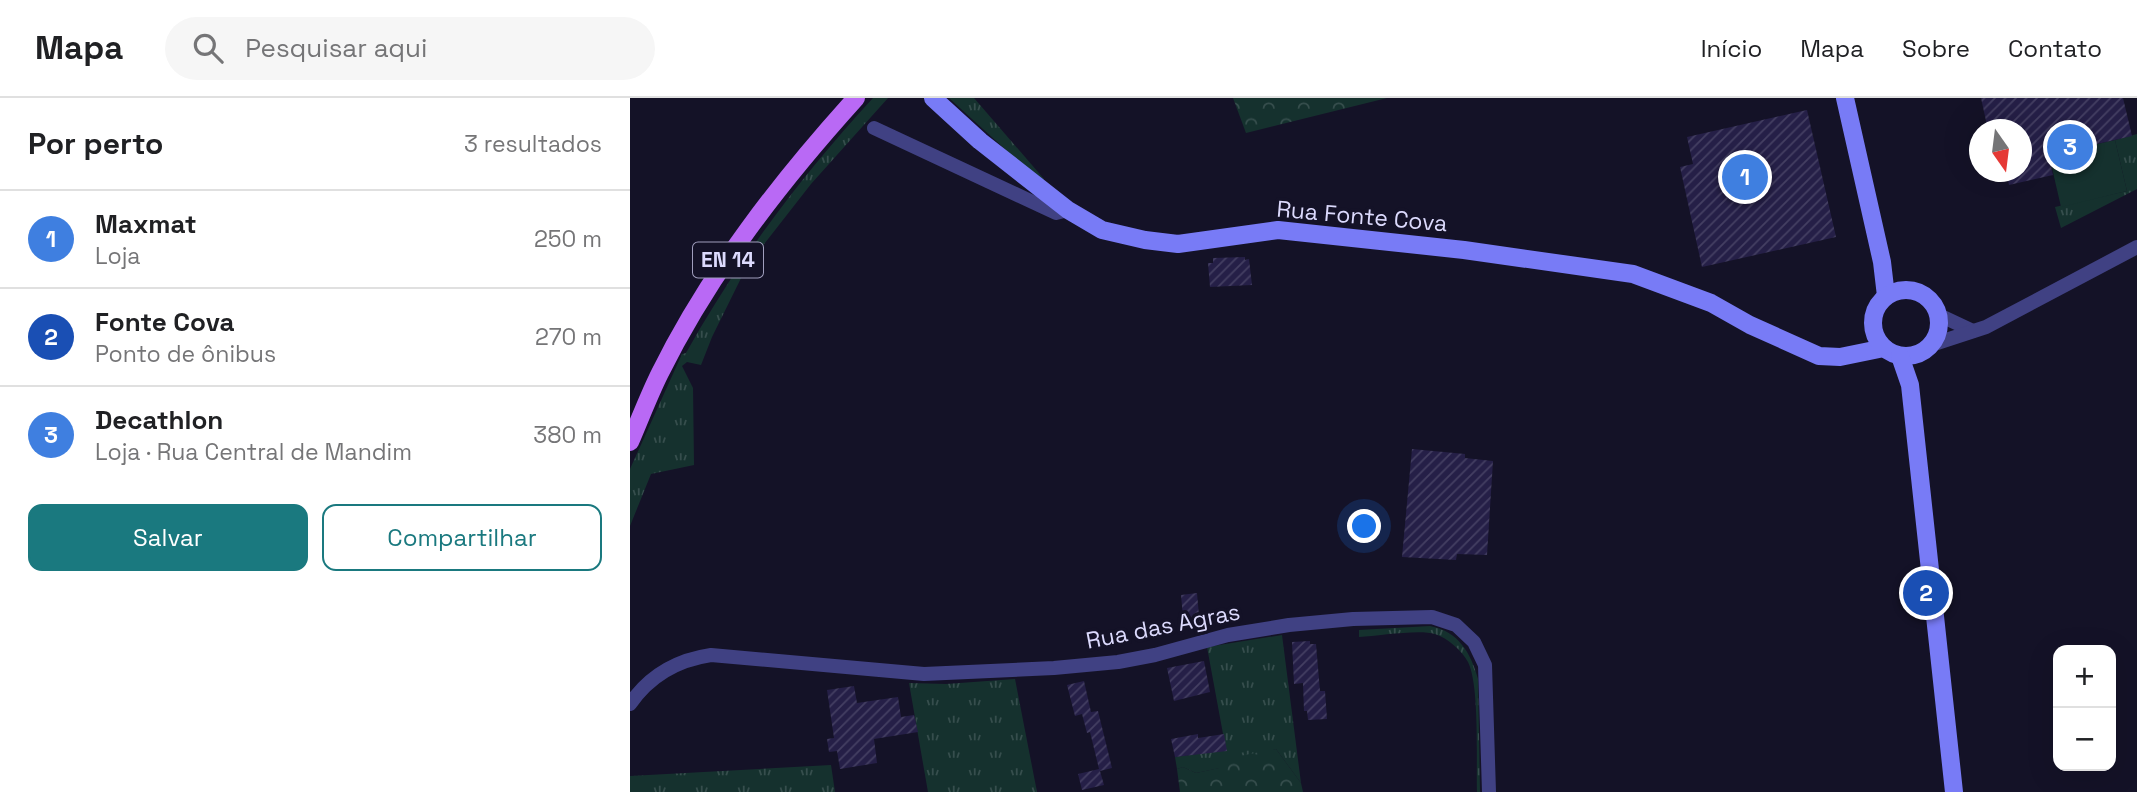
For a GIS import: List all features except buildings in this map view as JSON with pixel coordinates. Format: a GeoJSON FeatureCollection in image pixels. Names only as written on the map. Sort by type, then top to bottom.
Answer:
{"type":"FeatureCollection","features":[{"type":"Feature","properties":{"kind":"main road","name":"EN 14"},"geometry":{"type":"LineString","coordinates":[[630,442],[660,372],[703,296],[756,218],[856,98]]}},
{"type":"Feature","properties":{"kind":"street"},"geometry":{"type":"LineString","coordinates":[[933,98],[980,141],[1068,209]]}},
{"type":"Feature","properties":{"kind":"street"},"geometry":{"type":"LineString","coordinates":[[1846,98],[1882,262],[1886,296]]}},
{"type":"Feature","properties":{"kind":"street","name":"Rua Fonte Cova"},"geometry":{"type":"LineString","coordinates":[[874,128],[1056,213],[1068,209],[1102,230],[1144,240],[1178,244],[1278,230],[1464,250],[1633,274],[1711,303],[1750,325],[1819,356],[1840,357],[1852,352],[1892,352]]}},
{"type":"Feature","properties":{"kind":"street"},"geometry":{"type":"LineString","coordinates":[[1892,352],[1927,349],[1986,327],[2137,247]]}},
{"type":"Feature","properties":{"kind":"street"},"geometry":{"type":"LineString","coordinates":[[1882,262],[1908,290]]}},
{"type":"Feature","properties":{"kind":"street"},"geometry":{"type":"LineString","coordinates":[[1852,352],[1873,329],[1875,311],[1886,296],[1896,291],[1908,290],[1928,297],[1939,315],[1937,337],[1927,349],[1910,384]]}},
{"type":"Feature","properties":{"kind":"street"},"geometry":{"type":"LineString","coordinates":[[1939,315],[1973,331]]}},
{"type":"Feature","properties":{"kind":"street"},"geometry":{"type":"LineString","coordinates":[[1873,329],[1892,352],[1910,384],[1954,792]]}},
{"type":"Feature","properties":{"kind":"street","name":"Rua das Agras"},"geometry":{"type":"LineString","coordinates":[[631,702],[649,682],[669,667],[711,655],[924,674],[1041,669],[1118,662],[1228,635],[1289,625],[1353,619],[1432,617],[1456,625],[1474,642],[1485,665],[1489,792]]}},
{"type":"Feature","properties":{"kind":"green space"},"geometry":{"type":"Polygon","coordinates":[[[873,98],[888,98],[811,184],[747,266],[701,365],[687,362],[682,366],[693,388],[694,465],[651,474],[630,526],[630,469],[682,354],[686,353],[727,285],[772,220],[873,98]]]}},
{"type":"Feature","properties":{"kind":"green space"},"geometry":{"type":"Polygon","coordinates":[[[949,98],[974,98],[1044,179],[1041,182],[949,98]]]}},
{"type":"Feature","properties":{"kind":"green space"},"geometry":{"type":"Polygon","coordinates":[[[1233,98],[1387,98],[1246,133],[1233,98]]]}},
{"type":"Feature","properties":{"kind":"green space"},"geometry":{"type":"Polygon","coordinates":[[[2137,134],[2137,189],[2061,228],[2055,207],[2127,191],[2115,140],[2137,134]]]}},
{"type":"Feature","properties":{"kind":"green space"},"geometry":{"type":"Polygon","coordinates":[[[2115,140],[2127,191],[2061,207],[2049,155],[2115,140]]]}},
{"type":"Feature","properties":{"kind":"green space"},"geometry":{"type":"Polygon","coordinates":[[[1430,626],[1456,638],[1467,652],[1478,679],[1480,792],[1477,792],[1474,688],[1472,673],[1462,654],[1454,645],[1435,634],[1409,632],[1359,637],[1359,630],[1430,626]]]}},
{"type":"Feature","properties":{"kind":"green space"},"geometry":{"type":"Polygon","coordinates":[[[1282,635],[1301,783],[1276,749],[1220,768],[1196,773],[1183,767],[1177,769],[1175,757],[1226,750],[1207,647],[1282,635]]]}},
{"type":"Feature","properties":{"kind":"green space"},"geometry":{"type":"Polygon","coordinates":[[[1015,679],[1037,792],[928,792],[909,683],[946,684],[1015,679]]]}},
{"type":"Feature","properties":{"kind":"green space"},"geometry":{"type":"Polygon","coordinates":[[[1276,749],[1301,783],[1303,792],[1180,792],[1177,769],[1183,767],[1196,773],[1219,768],[1224,759],[1276,749]]]}},
{"type":"Feature","properties":{"kind":"green space"},"geometry":{"type":"Polygon","coordinates":[[[831,765],[835,792],[630,792],[630,776],[831,765]]]}},
{"type":"Feature","properties":{"kind":"place","name":"Decathlon"},"geometry":{"type":"Point","coordinates":[2070,147]}},
{"type":"Feature","properties":{"kind":"place","name":"Maxmat"},"geometry":{"type":"Point","coordinates":[1745,177]}},
{"type":"Feature","properties":{"kind":"place","name":"Fonte Cova"},"geometry":{"type":"Point","coordinates":[1926,593]}}]}
